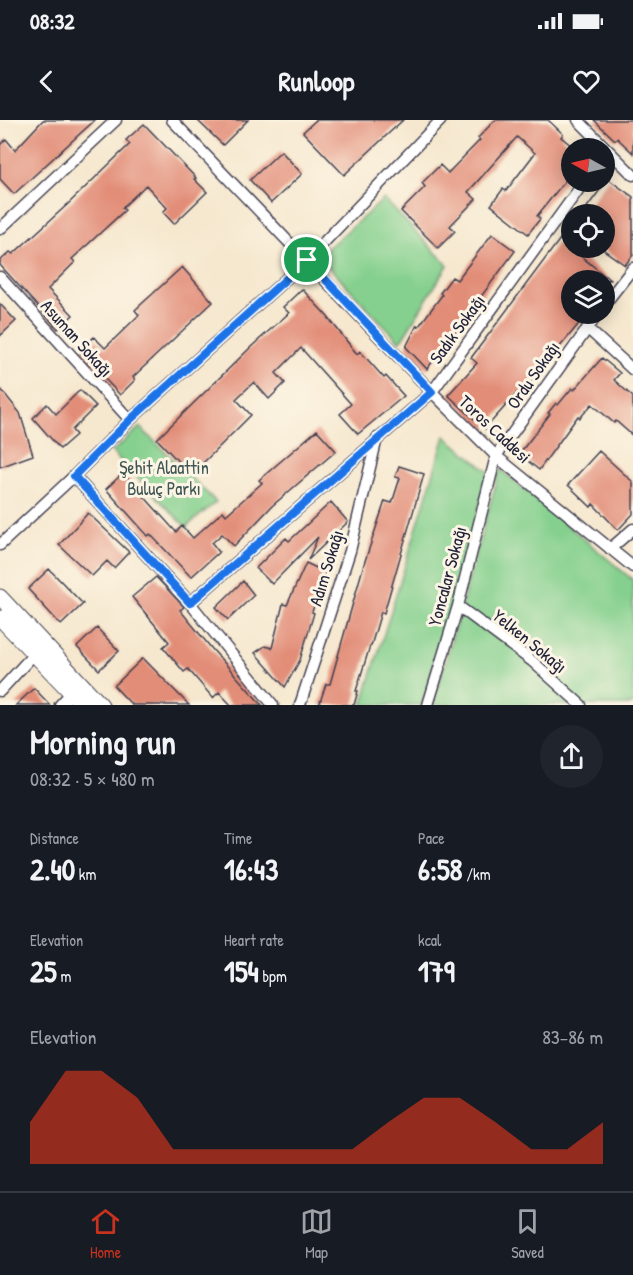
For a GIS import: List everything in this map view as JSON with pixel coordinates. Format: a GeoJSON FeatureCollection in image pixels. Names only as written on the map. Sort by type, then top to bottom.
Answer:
{"type":"FeatureCollection","features":[{"type":"Feature","properties":{"kind":"main road"},"geometry":{"type":"LineString","coordinates":[[0,597],[101,705]]}},
{"type":"Feature","properties":{"kind":"main road"},"geometry":{"type":"LineString","coordinates":[[0,618],[83,705]]}},
{"type":"Feature","properties":{"kind":"street"},"geometry":{"type":"LineString","coordinates":[[0,229],[116,120]]}},
{"type":"Feature","properties":{"kind":"street","name":"Toros Caddesi"},"geometry":{"type":"LineString","coordinates":[[172,120],[496,456],[633,567]]}},
{"type":"Feature","properties":{"kind":"street"},"geometry":{"type":"LineString","coordinates":[[0,545],[130,420],[307,260],[441,120]]}},
{"type":"Feature","properties":{"kind":"street"},"geometry":{"type":"LineString","coordinates":[[578,120],[594,138]]}},
{"type":"Feature","properties":{"kind":"street"},"geometry":{"type":"LineString","coordinates":[[615,159],[633,174]]}},
{"type":"Feature","properties":{"kind":"street","name":"Sadık Sokağı"},"geometry":{"type":"LineString","coordinates":[[190,603],[432,392],[577,192]]}},
{"type":"Feature","properties":{"kind":"street"},"geometry":{"type":"LineString","coordinates":[[615,291],[633,268]]}},
{"type":"Feature","properties":{"kind":"street","name":"Asuman Sokağı"},"geometry":{"type":"LineString","coordinates":[[0,277],[130,420]]}},
{"type":"Feature","properties":{"kind":"street","name":"Ordu Sokağı"},"geometry":{"type":"LineString","coordinates":[[496,456],[590,324]]}},
{"type":"Feature","properties":{"kind":"street"},"geometry":{"type":"LineString","coordinates":[[587,328],[633,370]]}},
{"type":"Feature","properties":{"kind":"street","name":"Adım Sokağı"},"geometry":{"type":"LineString","coordinates":[[300,705],[350,551],[377,438]]}},
{"type":"Feature","properties":{"kind":"street","name":"Yoncalar Sokağı"},"geometry":{"type":"LineString","coordinates":[[428,705],[458,606],[496,456]]}},
{"type":"Feature","properties":{"kind":"street"},"geometry":{"type":"LineString","coordinates":[[74,476],[190,603],[273,705]]}},
{"type":"Feature","properties":{"kind":"street"},"geometry":{"type":"LineString","coordinates":[[610,549],[633,529]]}},
{"type":"Feature","properties":{"kind":"street","name":"Yelken Sokağı"},"geometry":{"type":"LineString","coordinates":[[458,606],[532,661],[580,705]]}},
{"type":"Feature","properties":{"kind":"street"},"geometry":{"type":"LineString","coordinates":[[0,691],[34,654]]}},
{"type":"Feature","properties":{"kind":"street"},"geometry":{"type":"LineString","coordinates":[[60,705],[71,693]]}},
{"type":"Feature","properties":{"kind":"green space"},"geometry":{"type":"Polygon","coordinates":[[[384,199],[448,265],[400,342],[327,265],[323,252],[384,199]]]}},
{"type":"Feature","properties":{"kind":"green space","name":"Şehit Alaattin Buluç Parkı"},"geometry":{"type":"Polygon","coordinates":[[[140,427],[216,502],[186,527],[112,452],[140,427]]]}},
{"type":"Feature","properties":{"kind":"green space"},"geometry":{"type":"Polygon","coordinates":[[[445,436],[489,472],[422,705],[362,705],[445,436]]]}},
{"type":"Feature","properties":{"kind":"green space"},"geometry":{"type":"Polygon","coordinates":[[[500,469],[633,580],[633,705],[433,705],[500,469]]]}},
{"type":"Feature","properties":{"kind":"building"},"geometry":{"type":"Polygon","coordinates":[[[43,120],[95,120],[14,194],[0,179],[0,145],[6,139],[15,150],[43,120]]]}},
{"type":"Feature","properties":{"kind":"building"},"geometry":{"type":"Polygon","coordinates":[[[197,120],[248,120],[223,145],[197,120]]]}},
{"type":"Feature","properties":{"kind":"building"},"geometry":{"type":"Polygon","coordinates":[[[316,120],[403,120],[344,175],[303,132],[316,120]]]}},
{"type":"Feature","properties":{"kind":"building"},"geometry":{"type":"Polygon","coordinates":[[[495,120],[548,120],[563,134],[561,137],[561,186],[537,216],[540,219],[528,234],[491,205],[503,189],[506,191],[535,153],[517,137],[468,192],[476,199],[450,226],[455,231],[438,248],[401,211],[425,187],[422,183],[440,165],[448,173],[480,140],[478,138],[495,120]]]}},
{"type":"Feature","properties":{"kind":"building"},"geometry":{"type":"Polygon","coordinates":[[[594,120],[633,120],[633,153],[617,138],[615,140],[594,120]]]}},
{"type":"Feature","properties":{"kind":"building"},"geometry":{"type":"Polygon","coordinates":[[[144,124],[207,192],[174,224],[163,212],[167,208],[146,185],[122,208],[125,210],[72,259],[75,262],[48,289],[73,315],[58,329],[0,265],[0,261],[10,252],[13,254],[68,204],[130,144],[126,140],[144,124]]]}},
{"type":"Feature","properties":{"kind":"building"},"geometry":{"type":"Polygon","coordinates":[[[281,151],[302,174],[271,203],[250,180],[281,151]]]}},
{"type":"Feature","properties":{"kind":"building"},"geometry":{"type":"Polygon","coordinates":[[[615,184],[633,197],[633,255],[625,265],[615,258],[615,204],[589,204],[598,192],[615,192],[615,184]]]}},
{"type":"Feature","properties":{"kind":"building"},"geometry":{"type":"Polygon","coordinates":[[[492,234],[515,251],[427,369],[406,347],[417,325],[419,326],[442,295],[440,293],[452,277],[457,280],[492,234]]]}},
{"type":"Feature","properties":{"kind":"building"},"geometry":{"type":"Polygon","coordinates":[[[560,239],[561,258],[583,258],[598,270],[561,270],[561,324],[579,324],[520,395],[517,393],[485,429],[448,395],[477,363],[471,358],[560,239]]]}},
{"type":"Feature","properties":{"kind":"building"},"geometry":{"type":"Polygon","coordinates":[[[182,267],[213,302],[133,377],[135,380],[120,395],[79,351],[94,337],[105,348],[139,315],[135,310],[182,267]]]}},
{"type":"Feature","properties":{"kind":"building"},"geometry":{"type":"Polygon","coordinates":[[[302,289],[357,354],[360,351],[404,396],[358,434],[340,414],[351,404],[301,348],[276,373],[285,383],[269,399],[254,382],[236,399],[251,415],[191,475],[157,439],[289,313],[283,307],[302,289]]]}},
{"type":"Feature","properties":{"kind":"building"},"geometry":{"type":"Polygon","coordinates":[[[0,304],[16,321],[0,336],[0,304]]]}},
{"type":"Feature","properties":{"kind":"building"},"geometry":{"type":"Polygon","coordinates":[[[602,358],[620,373],[614,380],[633,397],[633,436],[592,404],[580,418],[578,416],[539,470],[519,454],[556,403],[558,405],[572,388],[574,390],[602,358]]]}},
{"type":"Feature","properties":{"kind":"building"},"geometry":{"type":"Polygon","coordinates":[[[0,388],[20,413],[33,455],[0,467],[0,388]]]}},
{"type":"Feature","properties":{"kind":"building"},"geometry":{"type":"Polygon","coordinates":[[[80,390],[96,406],[72,430],[76,435],[60,449],[33,418],[47,404],[56,414],[80,390]]]}},
{"type":"Feature","properties":{"kind":"building"},"geometry":{"type":"Polygon","coordinates":[[[317,430],[336,451],[272,506],[234,546],[222,534],[212,543],[219,552],[191,577],[150,534],[148,536],[106,489],[123,473],[176,532],[182,526],[193,538],[223,511],[226,515],[262,483],[259,480],[317,430]]]}},
{"type":"Feature","properties":{"kind":"building"},"geometry":{"type":"Polygon","coordinates":[[[599,451],[633,482],[633,514],[618,530],[593,504],[591,507],[568,485],[599,451]]]}},
{"type":"Feature","properties":{"kind":"building"},"geometry":{"type":"Polygon","coordinates":[[[399,466],[424,474],[384,613],[381,612],[356,691],[358,691],[354,705],[319,705],[326,684],[330,684],[364,564],[385,501],[392,503],[400,478],[395,477],[399,466]]]}},
{"type":"Feature","properties":{"kind":"building"},"geometry":{"type":"Polygon","coordinates":[[[331,502],[348,522],[308,560],[318,537],[272,584],[256,568],[286,538],[289,541],[331,502]]]}},
{"type":"Feature","properties":{"kind":"building"},"geometry":{"type":"Polygon","coordinates":[[[88,513],[129,552],[114,568],[107,561],[92,576],[59,545],[88,513]]]}},
{"type":"Feature","properties":{"kind":"building"},"geometry":{"type":"Polygon","coordinates":[[[306,563],[325,572],[300,660],[285,687],[255,653],[265,646],[272,648],[283,604],[287,605],[306,563]]]}},
{"type":"Feature","properties":{"kind":"building"},"geometry":{"type":"Polygon","coordinates":[[[49,569],[83,604],[61,625],[28,589],[49,569]]]}},
{"type":"Feature","properties":{"kind":"building"},"geometry":{"type":"Polygon","coordinates":[[[156,577],[184,607],[180,610],[212,649],[262,705],[231,705],[219,692],[213,698],[188,669],[184,672],[163,647],[169,642],[132,597],[156,577]]]}},
{"type":"Feature","properties":{"kind":"building"},"geometry":{"type":"Polygon","coordinates":[[[243,581],[254,595],[228,620],[216,607],[243,581]]]}},
{"type":"Feature","properties":{"kind":"building"},"geometry":{"type":"Polygon","coordinates":[[[97,628],[119,651],[99,670],[77,647],[97,628]]]}},
{"type":"Feature","properties":{"kind":"building"},"geometry":{"type":"Polygon","coordinates":[[[143,658],[189,705],[132,705],[114,686],[143,658]]]}},
{"type":"Feature","properties":{"kind":"building"},"geometry":{"type":"Polygon","coordinates":[[[34,688],[50,705],[16,705],[34,688]]]}},
{"type":"Feature","properties":{"kind":"route"},"geometry":{"type":"LineString","coordinates":[[307,260],[432,392],[190,603],[74,476],[130,420],[307,260]]}}]}
